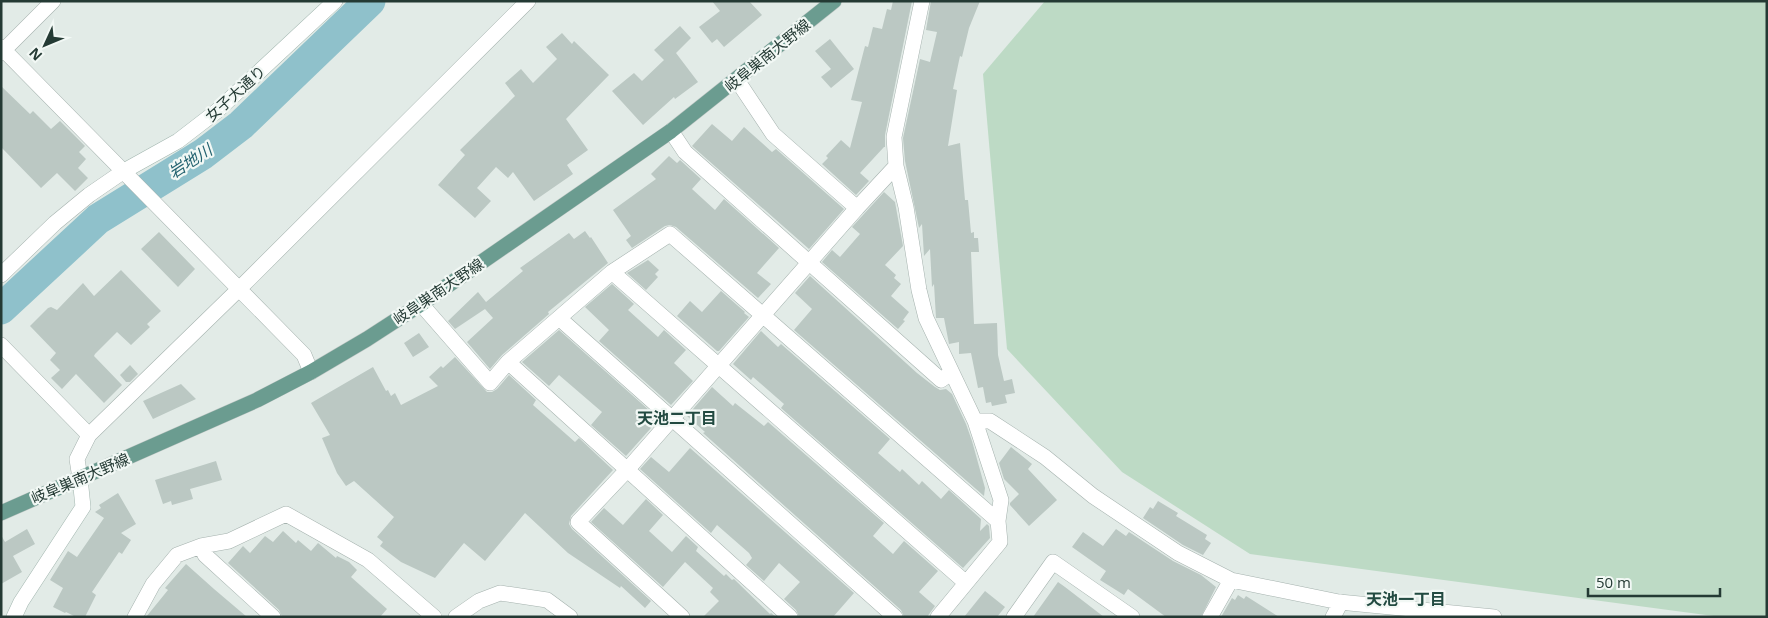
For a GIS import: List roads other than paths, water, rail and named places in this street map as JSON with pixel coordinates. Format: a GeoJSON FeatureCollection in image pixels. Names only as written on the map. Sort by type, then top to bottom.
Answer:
{"type":"FeatureCollection","features":[{"type":"Feature","properties":{"kind":"main road","name":"岐阜巣南大野線"},"geometry":{"type":"LineString","coordinates":[[1,513],[257,400],[311,372],[367,339],[671,132],[834,1]]}},
{"type":"Feature","properties":{"kind":"street"},"geometry":{"type":"LineString","coordinates":[[53,1],[2,50],[127,174],[304,355],[311,372]]}},
{"type":"Feature","properties":{"kind":"street","name":"女子大通り"},"geometry":{"type":"LineString","coordinates":[[1,275],[89,195],[127,174],[178,141],[217,111],[335,1]]}},
{"type":"Feature","properties":{"kind":"street"},"geometry":{"type":"LineString","coordinates":[[14,617],[21,602],[83,507],[77,459],[88,435],[528,1]]}},
{"type":"Feature","properties":{"kind":"street"},"geometry":{"type":"LineString","coordinates":[[922,1],[894,137],[896,166],[906,207],[919,290],[926,318],[975,421],[1001,500],[998,521],[1000,542],[938,617]]}},
{"type":"Feature","properties":{"kind":"street"},"geometry":{"type":"LineString","coordinates":[[737,80],[773,134],[856,208]]}},
{"type":"Feature","properties":{"kind":"street"},"geometry":{"type":"LineString","coordinates":[[671,132],[685,152],[941,380],[951,373]]}},
{"type":"Feature","properties":{"kind":"street"},"geometry":{"type":"LineString","coordinates":[[682,617],[578,522],[627,470],[856,208],[896,166]]}},
{"type":"Feature","properties":{"kind":"street"},"geometry":{"type":"LineString","coordinates":[[421,304],[490,383],[508,362],[612,272],[670,234],[998,521]]}},
{"type":"Feature","properties":{"kind":"street"},"geometry":{"type":"LineString","coordinates":[[612,272],[965,582]]}},
{"type":"Feature","properties":{"kind":"street"},"geometry":{"type":"LineString","coordinates":[[559,318],[895,617]]}},
{"type":"Feature","properties":{"kind":"street"},"geometry":{"type":"LineString","coordinates":[[1,345],[88,435]]}},
{"type":"Feature","properties":{"kind":"street"},"geometry":{"type":"LineString","coordinates":[[508,362],[790,617]]}},
{"type":"Feature","properties":{"kind":"street"},"geometry":{"type":"LineString","coordinates":[[975,421],[990,421],[1045,457],[1093,496],[1178,553],[1230,580],[1272,590],[1341,602],[1439,614],[1494,617]]}},
{"type":"Feature","properties":{"kind":"street"},"geometry":{"type":"LineString","coordinates":[[135,617],[153,584],[177,555],[202,546],[229,541],[286,514],[368,560],[434,617]]}},
{"type":"Feature","properties":{"kind":"street"},"geometry":{"type":"LineString","coordinates":[[202,546],[205,555],[273,617]]}},
{"type":"Feature","properties":{"kind":"street"},"geometry":{"type":"LineString","coordinates":[[1014,617],[1053,562],[1132,617]]}},
{"type":"Feature","properties":{"kind":"street"},"geometry":{"type":"LineString","coordinates":[[1210,617],[1230,580]]}},
{"type":"Feature","properties":{"kind":"street"},"geometry":{"type":"LineString","coordinates":[[456,617],[479,600],[500,593],[547,600],[570,617]]}},
{"type":"Feature","properties":{"kind":"street"},"geometry":{"type":"LineString","coordinates":[[1333,617],[1341,602]]}},
{"type":"Feature","properties":{"kind":"waterway","name":"岩地川"},"geometry":{"type":"LineString","coordinates":[[1,309],[98,219],[203,154],[241,125],[370,1]]}},
{"type":"Feature","properties":{"kind":"district","name":"天池二丁目"},"geometry":{"type":"Point","coordinates":[677,418]}},
{"type":"Feature","properties":{"kind":"district","name":"天池一丁目"},"geometry":{"type":"Point","coordinates":[1406,599]}}]}
